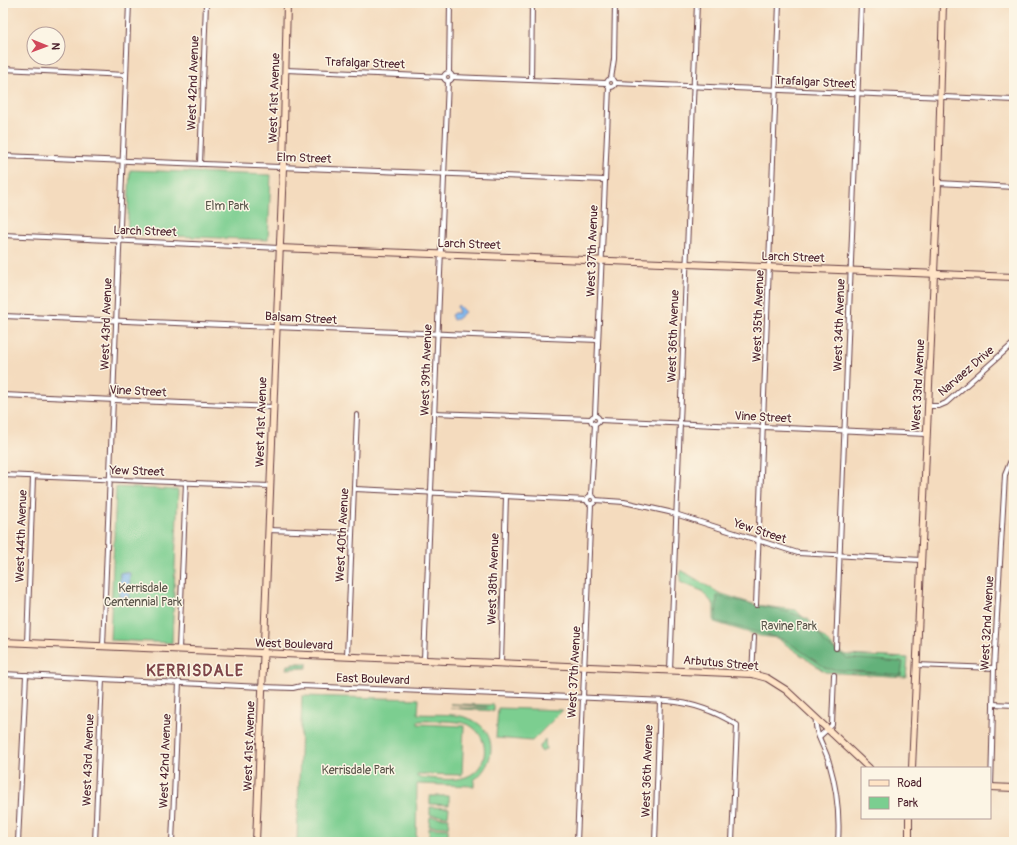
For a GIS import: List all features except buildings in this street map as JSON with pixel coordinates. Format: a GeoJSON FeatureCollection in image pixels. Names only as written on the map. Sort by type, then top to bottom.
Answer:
{"type":"FeatureCollection","features":[{"type":"Feature","properties":{"kind":"street","name":"West 43rd Avenue"},"geometry":{"type":"LineString","coordinates":[[103,646],[129,3]]}},
{"type":"Feature","properties":{"kind":"street","name":"West 42nd Avenue"},"geometry":{"type":"LineString","coordinates":[[200,164],[206,3]]}},
{"type":"Feature","properties":{"kind":"street","name":"West 41st Avenue"},"geometry":{"type":"LineString","coordinates":[[256,842],[272,407],[283,168],[288,3]]}},
{"type":"Feature","properties":{"kind":"street"},"geometry":{"type":"LineString","coordinates":[[450,3],[449,72],[452,77]]}},
{"type":"Feature","properties":{"kind":"street"},"geometry":{"type":"LineString","coordinates":[[531,80],[532,3]]}},
{"type":"Feature","properties":{"kind":"street"},"geometry":{"type":"LineString","coordinates":[[608,85],[608,80],[611,79],[614,59],[615,3]]}},
{"type":"Feature","properties":{"kind":"street","name":"West 36th Avenue"},"geometry":{"type":"LineString","coordinates":[[670,670],[697,3]]}},
{"type":"Feature","properties":{"kind":"street","name":"West 35th Avenue"},"geometry":{"type":"LineString","coordinates":[[756,605],[770,267],[778,3]]}},
{"type":"Feature","properties":{"kind":"street","name":"West 34th Avenue"},"geometry":{"type":"LineString","coordinates":[[836,648],[852,270],[861,3]]}},
{"type":"Feature","properties":{"kind":"street","name":"West 33rd Avenue"},"geometry":{"type":"LineString","coordinates":[[912,767],[938,183],[943,3]]}},
{"type":"Feature","properties":{"kind":"street"},"geometry":{"type":"LineString","coordinates":[[3,69],[126,75]]}},
{"type":"Feature","properties":{"kind":"street","name":"Trafalgar Street"},"geometry":{"type":"LineString","coordinates":[[286,70],[444,77]]}},
{"type":"Feature","properties":{"kind":"street"},"geometry":{"type":"LineString","coordinates":[[449,72],[444,77],[448,81],[452,77],[531,80],[608,85],[613,87],[615,84],[611,79]]}},
{"type":"Feature","properties":{"kind":"street","name":"West 39th Avenue"},"geometry":{"type":"LineString","coordinates":[[424,659],[448,81]]}},
{"type":"Feature","properties":{"kind":"street","name":"Trafalgar Street"},"geometry":{"type":"LineString","coordinates":[[615,84],[1014,100]]}},
{"type":"Feature","properties":{"kind":"street","name":"West 37th Avenue"},"geometry":{"type":"LineString","coordinates":[[595,416],[608,85]]}},
{"type":"Feature","properties":{"kind":"street","name":"Elm Street"},"geometry":{"type":"LineString","coordinates":[[3,156],[122,162],[605,180]]}},
{"type":"Feature","properties":{"kind":"street"},"geometry":{"type":"LineString","coordinates":[[938,183],[1014,187]]}},
{"type":"Feature","properties":{"kind":"street","name":"Larch Street"},"geometry":{"type":"LineString","coordinates":[[3,235],[120,242],[1014,277]]}},
{"type":"Feature","properties":{"kind":"street","name":"Balsam Street"},"geometry":{"type":"LineString","coordinates":[[3,316],[598,340]]}},
{"type":"Feature","properties":{"kind":"street","name":"Narvaez Drive"},"geometry":{"type":"LineString","coordinates":[[928,406],[939,406],[946,403],[1014,343]]}},
{"type":"Feature","properties":{"kind":"street","name":"Vine Street"},"geometry":{"type":"LineString","coordinates":[[3,395],[272,407]]}},
{"type":"Feature","properties":{"kind":"street"},"geometry":{"type":"LineString","coordinates":[[434,413],[591,420],[595,424]]}},
{"type":"Feature","properties":{"kind":"street","name":"West 40th Avenue"},"geometry":{"type":"LineString","coordinates":[[347,656],[357,415]]}},
{"type":"Feature","properties":{"kind":"street"},"geometry":{"type":"LineString","coordinates":[[587,500],[591,495],[595,424],[599,420],[595,416],[591,420]]}},
{"type":"Feature","properties":{"kind":"street","name":"Vine Street"},"geometry":{"type":"LineString","coordinates":[[599,420],[927,434]]}},
{"type":"Feature","properties":{"kind":"street","name":"West 32nd Avenue"},"geometry":{"type":"LineString","coordinates":[[991,767],[994,668],[1005,475],[1009,461],[1014,452]]}},
{"type":"Feature","properties":{"kind":"street"},"geometry":{"type":"LineString","coordinates":[[1009,461],[1014,463]]}},
{"type":"Feature","properties":{"kind":"street","name":"Yew Street"},"geometry":{"type":"LineString","coordinates":[[3,476],[270,486]]}},
{"type":"Feature","properties":{"kind":"street","name":"West 44th Avenue"},"geometry":{"type":"LineString","coordinates":[[27,643],[34,477]]}},
{"type":"Feature","properties":{"kind":"street"},"geometry":{"type":"LineString","coordinates":[[178,649],[186,482]]}},
{"type":"Feature","properties":{"kind":"street"},"geometry":{"type":"LineString","coordinates":[[355,489],[587,500],[591,504],[595,500],[591,495]]}},
{"type":"Feature","properties":{"kind":"street","name":"West 38th Avenue"},"geometry":{"type":"LineString","coordinates":[[501,662],[506,496]]}},
{"type":"Feature","properties":{"kind":"street","name":"Yew Street"},"geometry":{"type":"LineString","coordinates":[[595,500],[624,502],[676,514],[798,553],[921,560]]}},
{"type":"Feature","properties":{"kind":"street","name":"West 37th Avenue"},"geometry":{"type":"LineString","coordinates":[[577,842],[591,504]]}},
{"type":"Feature","properties":{"kind":"street"},"geometry":{"type":"LineString","coordinates":[[268,530],[352,533]]}},
{"type":"Feature","properties":{"kind":"street"},"geometry":{"type":"LineString","coordinates":[[752,674],[754,637]]}},
{"type":"Feature","properties":{"kind":"street","name":"West Boulevard"},"geometry":{"type":"LineString","coordinates":[[3,642],[263,654],[585,666]]}},
{"type":"Feature","properties":{"kind":"street"},"geometry":{"type":"LineString","coordinates":[[916,665],[994,668]]}},
{"type":"Feature","properties":{"kind":"street","name":"Arbutus Street"},"geometry":{"type":"LineString","coordinates":[[585,666],[752,674],[767,678],[777,684],[816,718],[868,767]]}},
{"type":"Feature","properties":{"kind":"street","name":"East Boulevard"},"geometry":{"type":"LineString","coordinates":[[3,674],[262,687],[293,688],[301,686],[660,701],[699,706],[721,715],[737,725],[732,842]]}},
{"type":"Feature","properties":{"kind":"street"},"geometry":{"type":"LineString","coordinates":[[3,842],[17,842],[26,675]]}},
{"type":"Feature","properties":{"kind":"street"},"geometry":{"type":"LineString","coordinates":[[819,737],[832,725],[834,675]]}},
{"type":"Feature","properties":{"kind":"street","name":"West 43rd Avenue"},"geometry":{"type":"LineString","coordinates":[[95,842],[102,678]]}},
{"type":"Feature","properties":{"kind":"street","name":"West 42nd Avenue"},"geometry":{"type":"LineString","coordinates":[[172,842],[179,682]]}},
{"type":"Feature","properties":{"kind":"street","name":"West 36th Avenue"},"geometry":{"type":"LineString","coordinates":[[655,842],[660,701]]}},
{"type":"Feature","properties":{"kind":"street"},"geometry":{"type":"LineString","coordinates":[[993,704],[1014,705]]}},
{"type":"Feature","properties":{"kind":"street"},"geometry":{"type":"LineString","coordinates":[[816,718],[815,727],[828,759],[834,781],[839,816],[838,842]]}},
{"type":"Feature","properties":{"kind":"street"},"geometry":{"type":"LineString","coordinates":[[991,787],[1014,788]]}},
{"type":"Feature","properties":{"kind":"street"},"geometry":{"type":"LineString","coordinates":[[909,842],[910,819]]}},
{"type":"Feature","properties":{"kind":"green space","name":"Elm Park"},"geometry":{"type":"Polygon","coordinates":[[[130,170],[271,175],[268,240],[127,234],[130,170]]]}},
{"type":"Feature","properties":{"kind":"green space","name":"Kerrisdale Centennial Park"},"geometry":{"type":"Polygon","coordinates":[[[116,487],[178,490],[172,643],[110,640],[116,487]]]}},
{"type":"Feature","properties":{"kind":"green space","name":"Ravine Park"},"geometry":{"type":"Polygon","coordinates":[[[681,570],[719,593],[756,605],[796,610],[836,650],[846,655],[908,658],[906,677],[825,672],[777,638],[760,636],[714,622],[714,605],[702,591],[680,582],[681,570]]]}},
{"type":"Feature","properties":{"kind":"green space","name":"Ravine Park"},"geometry":{"type":"Polygon","coordinates":[[[717,596],[793,613],[808,619],[826,644],[847,658],[903,662],[901,675],[827,669],[785,640],[716,621],[717,596]]]}},
{"type":"Feature","properties":{"kind":"green space"},"geometry":{"type":"Polygon","coordinates":[[[292,663],[307,663],[307,668],[286,669],[287,665],[292,665],[292,663]]]}},
{"type":"Feature","properties":{"kind":"green space","name":"Kerrisdale Park"},"geometry":{"type":"Polygon","coordinates":[[[302,696],[419,699],[418,714],[465,717],[476,722],[484,729],[489,737],[491,746],[490,755],[482,773],[474,780],[474,786],[417,784],[416,842],[297,842],[302,696]],[[418,721],[418,724],[464,726],[462,775],[417,774],[417,777],[455,779],[466,777],[474,773],[480,766],[483,759],[483,743],[480,735],[475,729],[467,724],[450,721],[418,721]]]}},
{"type":"Feature","properties":{"kind":"green space"},"geometry":{"type":"Polygon","coordinates":[[[450,704],[494,705],[494,711],[450,708],[487,707],[450,704]]]}},
{"type":"Feature","properties":{"kind":"green space"},"geometry":{"type":"Polygon","coordinates":[[[498,708],[563,710],[532,741],[496,738],[498,708]]]}},
{"type":"Feature","properties":{"kind":"green space"},"geometry":{"type":"Polygon","coordinates":[[[545,739],[546,749],[542,752],[539,748],[545,739]]]}},
{"type":"Feature","properties":{"kind":"green space"},"geometry":{"type":"Polygon","coordinates":[[[430,796],[449,796],[449,805],[430,804],[430,796]]]}},
{"type":"Feature","properties":{"kind":"green space"},"geometry":{"type":"Polygon","coordinates":[[[430,807],[449,808],[448,816],[430,815],[430,807]]]}},
{"type":"Feature","properties":{"kind":"green space"},"geometry":{"type":"Polygon","coordinates":[[[430,817],[449,818],[448,827],[429,826],[430,817]]]}},
{"type":"Feature","properties":{"kind":"green space"},"geometry":{"type":"Polygon","coordinates":[[[429,828],[448,829],[448,837],[429,837],[429,828]]]}},
{"type":"Feature","properties":{"kind":"water"},"geometry":{"type":"Polygon","coordinates":[[[458,305],[465,312],[457,319],[453,320],[451,315],[454,313],[459,313],[457,307],[458,305]]]}},
{"type":"Feature","properties":{"kind":"water"},"geometry":{"type":"Polygon","coordinates":[[[120,573],[130,573],[129,598],[119,598],[120,573]]]}},
{"type":"Feature","properties":{"kind":"district","name":"KERRISDALE"},"geometry":{"type":"Point","coordinates":[195,670]}}]}
